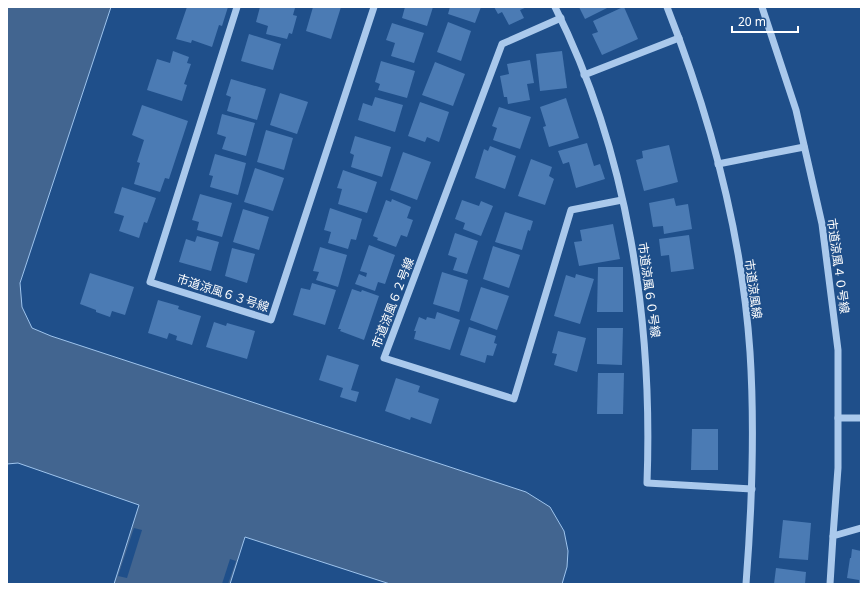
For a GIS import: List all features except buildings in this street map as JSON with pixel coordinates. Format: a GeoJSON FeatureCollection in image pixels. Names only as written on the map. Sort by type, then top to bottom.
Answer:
{"type":"FeatureCollection","features":[{"type":"Feature","properties":{"kind":"street","name":"市道涼風６３号線"},"geometry":{"type":"LineString","coordinates":[[237,7],[150,282],[271,320],[374,7]]}},
{"type":"Feature","properties":{"kind":"street","name":"市道涼風６０号線"},"geometry":{"type":"LineString","coordinates":[[555,7],[561,18],[599,116],[622,200],[638,280],[645,347],[648,401],[648,483],[752,489]]}},
{"type":"Feature","properties":{"kind":"street","name":"市道涼風線"},"geometry":{"type":"LineString","coordinates":[[667,7],[703,111],[721,173],[743,287],[750,352],[753,449],[746,584]]}},
{"type":"Feature","properties":{"kind":"street","name":"市道涼風４０号線"},"geometry":{"type":"LineString","coordinates":[[762,7],[796,110],[822,224],[838,350],[838,468],[830,584]]}},
{"type":"Feature","properties":{"kind":"street","name":"市道涼風６２号線"},"geometry":{"type":"LineString","coordinates":[[561,18],[502,44],[384,358],[514,399],[571,210],[622,200]]}},
{"type":"Feature","properties":{"kind":"street"},"geometry":{"type":"LineString","coordinates":[[584,75],[679,38]]}},
{"type":"Feature","properties":{"kind":"street"},"geometry":{"type":"LineString","coordinates":[[718,164],[804,147]]}},
{"type":"Feature","properties":{"kind":"street"},"geometry":{"type":"LineString","coordinates":[[838,418],[861,418]]}},
{"type":"Feature","properties":{"kind":"street"},"geometry":{"type":"LineString","coordinates":[[834,536],[861,528]]}},
{"type":"Feature","properties":{"kind":"water"},"geometry":{"type":"Polygon","coordinates":[[[7,7],[111,7],[20,283],[22,307],[32,328],[51,336],[526,492],[550,507],[564,531],[568,551],[567,567],[562,584],[390,584],[245,537],[230,584],[114,584],[139,505],[18,463],[7,464],[7,7]]]}},
{"type":"Feature","properties":{"kind":"pier"},"geometry":{"type":"Polygon","coordinates":[[[134,528],[142,530],[127,578],[118,576],[134,528]]]}},
{"type":"Feature","properties":{"kind":"pier"},"geometry":{"type":"Polygon","coordinates":[[[230,559],[236,561],[228,584],[222,584],[230,559]]]}}]}
